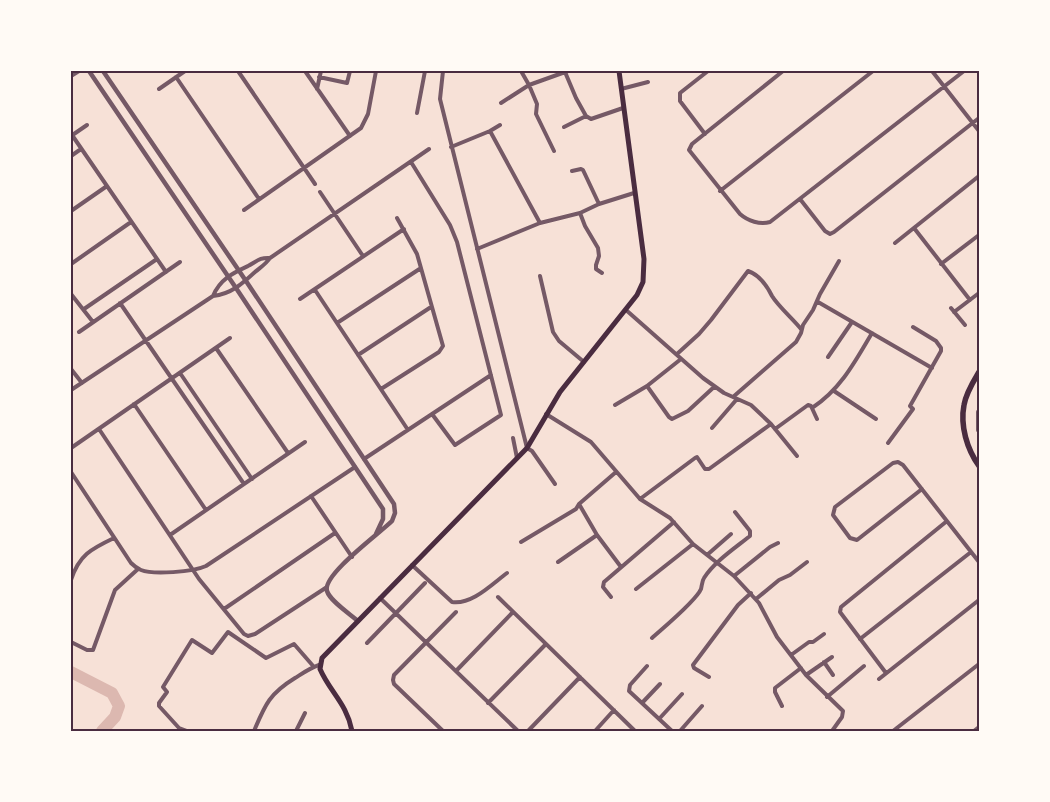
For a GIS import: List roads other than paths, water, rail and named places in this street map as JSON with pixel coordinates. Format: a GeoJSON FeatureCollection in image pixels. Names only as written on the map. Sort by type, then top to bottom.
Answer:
{"type":"FeatureCollection","features":[{"type":"Feature","properties":{"kind":"main road"},"geometry":{"type":"LineString","coordinates":[[352,731],[345,708],[317,666],[324,655],[358,620],[383,601],[413,566],[526,448],[560,392],[641,289],[644,259],[619,71]]}},
{"type":"Feature","properties":{"kind":"main road"},"geometry":{"type":"LineString","coordinates":[[979,372],[964,405],[964,424],[965,437],[979,466]]}},
{"type":"Feature","properties":{"kind":"main road"},"geometry":{"type":"LineString","coordinates":[[979,412],[979,430]]}},
{"type":"Feature","properties":{"kind":"street"},"geometry":{"type":"LineString","coordinates":[[71,76],[79,71]]}},
{"type":"Feature","properties":{"kind":"street"},"geometry":{"type":"LineString","coordinates":[[89,71],[228,276],[384,512],[376,535]]}},
{"type":"Feature","properties":{"kind":"street"},"geometry":{"type":"LineString","coordinates":[[99,429],[193,570],[244,634],[251,636],[327,587],[332,577],[392,521],[395,508],[364,459],[103,71]]}},
{"type":"Feature","properties":{"kind":"street"},"geometry":{"type":"LineString","coordinates":[[159,89],[185,71]]}},
{"type":"Feature","properties":{"kind":"street"},"geometry":{"type":"LineString","coordinates":[[238,71],[314,184]]}},
{"type":"Feature","properties":{"kind":"street"},"geometry":{"type":"LineString","coordinates":[[305,71],[350,136]]}},
{"type":"Feature","properties":{"kind":"street"},"geometry":{"type":"LineString","coordinates":[[317,89],[321,71]]}},
{"type":"Feature","properties":{"kind":"street"},"geometry":{"type":"LineString","coordinates":[[319,77],[347,83],[350,71]]}},
{"type":"Feature","properties":{"kind":"street"},"geometry":{"type":"LineString","coordinates":[[244,210],[361,128],[366,120],[376,71]]}},
{"type":"Feature","properties":{"kind":"street"},"geometry":{"type":"LineString","coordinates":[[417,113],[425,72],[418,71]]}},
{"type":"Feature","properties":{"kind":"street"},"geometry":{"type":"LineString","coordinates":[[443,71],[440,99],[526,448],[532,451],[555,484]]}},
{"type":"Feature","properties":{"kind":"street"},"geometry":{"type":"LineString","coordinates":[[521,71],[538,104],[536,114],[554,151]]}},
{"type":"Feature","properties":{"kind":"street"},"geometry":{"type":"LineString","coordinates":[[705,134],[680,101],[680,93],[708,71]]}},
{"type":"Feature","properties":{"kind":"street"},"geometry":{"type":"LineString","coordinates":[[783,71],[692,144],[689,150],[720,191],[744,218],[763,224],[770,222],[964,71]]}},
{"type":"Feature","properties":{"kind":"street"},"geometry":{"type":"LineString","coordinates":[[720,191],[873,71]]}},
{"type":"Feature","properties":{"kind":"street"},"geometry":{"type":"LineString","coordinates":[[932,71],[979,131]]}},
{"type":"Feature","properties":{"kind":"street"},"geometry":{"type":"LineString","coordinates":[[501,103],[529,85],[566,72],[576,98],[586,116],[591,119],[623,108]]}},
{"type":"Feature","properties":{"kind":"street"},"geometry":{"type":"LineString","coordinates":[[176,77],[259,199]]}},
{"type":"Feature","properties":{"kind":"street"},"geometry":{"type":"LineString","coordinates":[[621,89],[648,82]]}},
{"type":"Feature","properties":{"kind":"street"},"geometry":{"type":"LineString","coordinates":[[564,127],[586,116]]}},
{"type":"Feature","properties":{"kind":"street"},"geometry":{"type":"LineString","coordinates":[[800,199],[825,231],[830,234],[979,118]]}},
{"type":"Feature","properties":{"kind":"street"},"geometry":{"type":"LineString","coordinates":[[87,125],[72,136],[166,272]]}},
{"type":"Feature","properties":{"kind":"street"},"geometry":{"type":"LineString","coordinates":[[451,147],[500,125]]}},
{"type":"Feature","properties":{"kind":"street"},"geometry":{"type":"LineString","coordinates":[[490,131],[540,223]]}},
{"type":"Feature","properties":{"kind":"street"},"geometry":{"type":"LineString","coordinates":[[71,156],[81,149]]}},
{"type":"Feature","properties":{"kind":"street"},"geometry":{"type":"LineString","coordinates":[[71,390],[212,296],[221,295],[246,282],[270,258],[429,150]]}},
{"type":"Feature","properties":{"kind":"street"},"geometry":{"type":"LineString","coordinates":[[411,162],[454,233],[501,413],[500,416],[455,445],[432,414]]}},
{"type":"Feature","properties":{"kind":"street"},"geometry":{"type":"LineString","coordinates":[[572,171],[583,170],[599,204]]}},
{"type":"Feature","properties":{"kind":"street"},"geometry":{"type":"LineString","coordinates":[[896,243],[979,176]]}},
{"type":"Feature","properties":{"kind":"street"},"geometry":{"type":"LineString","coordinates":[[71,211],[107,186]]}},
{"type":"Feature","properties":{"kind":"street"},"geometry":{"type":"LineString","coordinates":[[320,192],[363,256]]}},
{"type":"Feature","properties":{"kind":"street"},"geometry":{"type":"LineString","coordinates":[[477,249],[540,223],[580,213],[599,204],[634,193]]}},
{"type":"Feature","properties":{"kind":"street"},"geometry":{"type":"LineString","coordinates":[[580,213],[598,248],[599,256],[596,269],[602,273]]}},
{"type":"Feature","properties":{"kind":"street"},"geometry":{"type":"LineString","coordinates":[[381,389],[441,350],[442,346],[417,254],[397,218]]}},
{"type":"Feature","properties":{"kind":"street"},"geometry":{"type":"LineString","coordinates":[[71,264],[131,222]]}},
{"type":"Feature","properties":{"kind":"street"},"geometry":{"type":"LineString","coordinates":[[914,228],[970,300]]}},
{"type":"Feature","properties":{"kind":"street"},"geometry":{"type":"LineString","coordinates":[[300,299],[404,229]]}},
{"type":"Feature","properties":{"kind":"street"},"geometry":{"type":"LineString","coordinates":[[941,264],[979,235]]}},
{"type":"Feature","properties":{"kind":"street"},"geometry":{"type":"LineString","coordinates":[[212,296],[216,288],[228,276],[260,259],[270,258]]}},
{"type":"Feature","properties":{"kind":"street"},"geometry":{"type":"LineString","coordinates":[[84,309],[156,259]]}},
{"type":"Feature","properties":{"kind":"street"},"geometry":{"type":"LineString","coordinates":[[712,428],[735,398],[796,342],[801,329],[818,302],[820,294],[838,261]]}},
{"type":"Feature","properties":{"kind":"street"},"geometry":{"type":"LineString","coordinates":[[79,332],[180,262]]}},
{"type":"Feature","properties":{"kind":"street"},"geometry":{"type":"LineString","coordinates":[[249,266],[254,273]]}},
{"type":"Feature","properties":{"kind":"street"},"geometry":{"type":"LineString","coordinates":[[337,323],[421,268]]}},
{"type":"Feature","properties":{"kind":"street"},"geometry":{"type":"LineString","coordinates":[[677,354],[711,320],[748,271],[756,275],[768,286],[772,295],[801,329]]}},
{"type":"Feature","properties":{"kind":"street"},"geometry":{"type":"LineString","coordinates":[[540,276],[553,332],[559,341],[584,362]]}},
{"type":"Feature","properties":{"kind":"street"},"geometry":{"type":"LineString","coordinates":[[315,290],[408,430]]}},
{"type":"Feature","properties":{"kind":"street"},"geometry":{"type":"LineString","coordinates":[[954,312],[979,293]]}},
{"type":"Feature","properties":{"kind":"street"},"geometry":{"type":"LineString","coordinates":[[71,294],[93,322]]}},
{"type":"Feature","properties":{"kind":"street"},"geometry":{"type":"LineString","coordinates":[[818,302],[932,368]]}},
{"type":"Feature","properties":{"kind":"street"},"geometry":{"type":"LineString","coordinates":[[120,303],[244,484]]}},
{"type":"Feature","properties":{"kind":"street"},"geometry":{"type":"LineString","coordinates":[[358,355],[431,307]]}},
{"type":"Feature","properties":{"kind":"street"},"geometry":{"type":"LineString","coordinates":[[951,308],[965,324]]}},
{"type":"Feature","properties":{"kind":"street"},"geometry":{"type":"LineString","coordinates":[[626,310],[714,387],[751,405],[771,424],[797,456]]}},
{"type":"Feature","properties":{"kind":"street"},"geometry":{"type":"LineString","coordinates":[[828,357],[852,322]]}},
{"type":"Feature","properties":{"kind":"street"},"geometry":{"type":"LineString","coordinates":[[888,443],[913,409],[910,406],[941,351],[940,345],[913,327]]}},
{"type":"Feature","properties":{"kind":"street"},"geometry":{"type":"LineString","coordinates":[[812,408],[825,400],[834,391],[872,333]]}},
{"type":"Feature","properties":{"kind":"street"},"geometry":{"type":"LineString","coordinates":[[71,448],[230,338]]}},
{"type":"Feature","properties":{"kind":"street"},"geometry":{"type":"LineString","coordinates":[[216,348],[288,453]]}},
{"type":"Feature","properties":{"kind":"street"},"geometry":{"type":"LineString","coordinates":[[615,405],[648,386],[681,359]]}},
{"type":"Feature","properties":{"kind":"street"},"geometry":{"type":"LineString","coordinates":[[71,369],[82,383]]}},
{"type":"Feature","properties":{"kind":"street"},"geometry":{"type":"LineString","coordinates":[[180,373],[252,479]]}},
{"type":"Feature","properties":{"kind":"street"},"geometry":{"type":"LineString","coordinates":[[364,459],[491,375]]}},
{"type":"Feature","properties":{"kind":"street"},"geometry":{"type":"LineString","coordinates":[[648,386],[672,419],[688,411],[714,387]]}},
{"type":"Feature","properties":{"kind":"street"},"geometry":{"type":"LineString","coordinates":[[834,391],[876,420]]}},
{"type":"Feature","properties":{"kind":"street"},"geometry":{"type":"LineString","coordinates":[[134,404],[206,510]]}},
{"type":"Feature","properties":{"kind":"street"},"geometry":{"type":"LineString","coordinates":[[775,429],[808,405],[812,408],[817,419]]}},
{"type":"Feature","properties":{"kind":"street"},"geometry":{"type":"LineString","coordinates":[[546,414],[591,442],[640,499],[674,522],[693,544],[734,576],[751,593],[762,608],[773,630],[806,675],[843,713],[832,731]]}},
{"type":"Feature","properties":{"kind":"street"},"geometry":{"type":"LineString","coordinates":[[640,499],[696,457],[705,469],[709,469],[771,424]]}},
{"type":"Feature","properties":{"kind":"street"},"geometry":{"type":"LineString","coordinates":[[513,438],[519,456]]}},
{"type":"Feature","properties":{"kind":"street"},"geometry":{"type":"LineString","coordinates":[[170,535],[305,442]]}},
{"type":"Feature","properties":{"kind":"street"},"geometry":{"type":"LineString","coordinates":[[351,461],[352,457],[360,454]]}},
{"type":"Feature","properties":{"kind":"street"},"geometry":{"type":"LineString","coordinates":[[922,489],[859,539],[850,538],[834,517],[835,507],[896,462],[903,465],[922,489],[979,562]]}},
{"type":"Feature","properties":{"kind":"street"},"geometry":{"type":"LineString","coordinates":[[71,472],[131,563],[138,569],[149,572],[193,570],[206,566],[311,496],[356,469],[362,471],[367,464]]}},
{"type":"Feature","properties":{"kind":"street"},"geometry":{"type":"LineString","coordinates":[[521,542],[576,509],[578,504],[616,472]]}},
{"type":"Feature","properties":{"kind":"street"},"geometry":{"type":"LineString","coordinates":[[311,496],[352,557]]}},
{"type":"Feature","properties":{"kind":"street"},"geometry":{"type":"LineString","coordinates":[[578,504],[621,566]]}},
{"type":"Feature","properties":{"kind":"street"},"geometry":{"type":"LineString","coordinates":[[652,638],[672,621],[701,590],[703,578],[736,546],[751,535],[735,512]]}},
{"type":"Feature","properties":{"kind":"street"},"geometry":{"type":"LineString","coordinates":[[886,673],[840,612],[842,605],[947,521]]}},
{"type":"Feature","properties":{"kind":"street"},"geometry":{"type":"LineString","coordinates":[[610,597],[603,584],[621,566],[674,522]]}},
{"type":"Feature","properties":{"kind":"street"},"geometry":{"type":"LineString","coordinates":[[224,609],[335,533]]}},
{"type":"Feature","properties":{"kind":"street"},"geometry":{"type":"LineString","coordinates":[[707,555],[731,534]]}},
{"type":"Feature","properties":{"kind":"street"},"geometry":{"type":"LineString","coordinates":[[558,562],[598,535]]}},
{"type":"Feature","properties":{"kind":"street"},"geometry":{"type":"LineString","coordinates":[[71,580],[77,564],[84,555],[114,538]]}},
{"type":"Feature","properties":{"kind":"street"},"geometry":{"type":"LineString","coordinates":[[734,576],[770,547],[778,543]]}},
{"type":"Feature","properties":{"kind":"street"},"geometry":{"type":"LineString","coordinates":[[636,589],[693,544]]}},
{"type":"Feature","properties":{"kind":"street"},"geometry":{"type":"LineString","coordinates":[[860,639],[971,552]]}},
{"type":"Feature","properties":{"kind":"street"},"geometry":{"type":"LineString","coordinates":[[756,599],[779,580],[790,575],[807,562]]}},
{"type":"Feature","properties":{"kind":"street"},"geometry":{"type":"LineString","coordinates":[[413,566],[455,603],[469,600],[507,573]]}},
{"type":"Feature","properties":{"kind":"street"},"geometry":{"type":"LineString","coordinates":[[71,642],[87,650],[93,650],[115,590],[138,569]]}},
{"type":"Feature","properties":{"kind":"street"},"geometry":{"type":"LineString","coordinates":[[367,643],[425,583]]}},
{"type":"Feature","properties":{"kind":"street"},"geometry":{"type":"LineString","coordinates":[[327,587],[331,597],[358,620]]}},
{"type":"Feature","properties":{"kind":"street"},"geometry":{"type":"LineString","coordinates":[[708,678],[694,668],[694,663],[738,606],[751,593]]}},
{"type":"Feature","properties":{"kind":"street"},"geometry":{"type":"LineString","coordinates":[[498,597],[635,731]]}},
{"type":"Feature","properties":{"kind":"street"},"geometry":{"type":"LineString","coordinates":[[879,679],[979,600]]}},
{"type":"Feature","properties":{"kind":"street"},"geometry":{"type":"LineString","coordinates":[[383,601],[518,731]]}},
{"type":"Feature","properties":{"kind":"street"},"geometry":{"type":"LineString","coordinates":[[443,731],[394,684],[393,680],[394,675],[456,612]]}},
{"type":"Feature","properties":{"kind":"street"},"geometry":{"type":"LineString","coordinates":[[456,671],[513,612]]}},
{"type":"Feature","properties":{"kind":"street"},"geometry":{"type":"LineString","coordinates":[[187,731],[179,728],[159,706],[158,703],[167,692],[163,687],[192,640],[212,653],[228,632],[266,658],[294,644],[317,666],[286,683],[273,694],[262,711],[254,731]]}},
{"type":"Feature","properties":{"kind":"street"},"geometry":{"type":"LineString","coordinates":[[791,655],[824,634]]}},
{"type":"Feature","properties":{"kind":"street"},"geometry":{"type":"LineString","coordinates":[[488,703],[546,644]]}},
{"type":"Feature","properties":{"kind":"street"},"geometry":{"type":"LineString","coordinates":[[806,675],[832,657]]}},
{"type":"Feature","properties":{"kind":"street"},"geometry":{"type":"LineString","coordinates":[[824,662],[834,675]]}},
{"type":"Feature","properties":{"kind":"street"},"geometry":{"type":"LineString","coordinates":[[894,731],[979,664]]}},
{"type":"Feature","properties":{"kind":"street"},"geometry":{"type":"LineString","coordinates":[[647,666],[628,688],[629,691],[672,731]]}},
{"type":"Feature","properties":{"kind":"street"},"geometry":{"type":"LineString","coordinates":[[827,697],[864,666]]}},
{"type":"Feature","properties":{"kind":"street"},"geometry":{"type":"LineString","coordinates":[[782,706],[775,688],[801,668]]}},
{"type":"Feature","properties":{"kind":"street"},"geometry":{"type":"LineString","coordinates":[[528,731],[580,677]]}},
{"type":"Feature","properties":{"kind":"street"},"geometry":{"type":"LineString","coordinates":[[642,703],[660,684]]}},
{"type":"Feature","properties":{"kind":"street"},"geometry":{"type":"LineString","coordinates":[[659,719],[682,694]]}},
{"type":"Feature","properties":{"kind":"street"},"geometry":{"type":"LineString","coordinates":[[680,731],[702,706]]}},
{"type":"Feature","properties":{"kind":"street"},"geometry":{"type":"LineString","coordinates":[[595,731],[614,710]]}},
{"type":"Feature","properties":{"kind":"street"},"geometry":{"type":"LineString","coordinates":[[296,731],[305,713]]}},
{"type":"Feature","properties":{"kind":"street"},"geometry":{"type":"LineString","coordinates":[[974,731],[979,727]]}},
{"type":"Feature","properties":{"kind":"waterway"},"geometry":{"type":"LineString","coordinates":[[71,672],[112,693],[119,706],[115,717],[102,731]]}}]}
